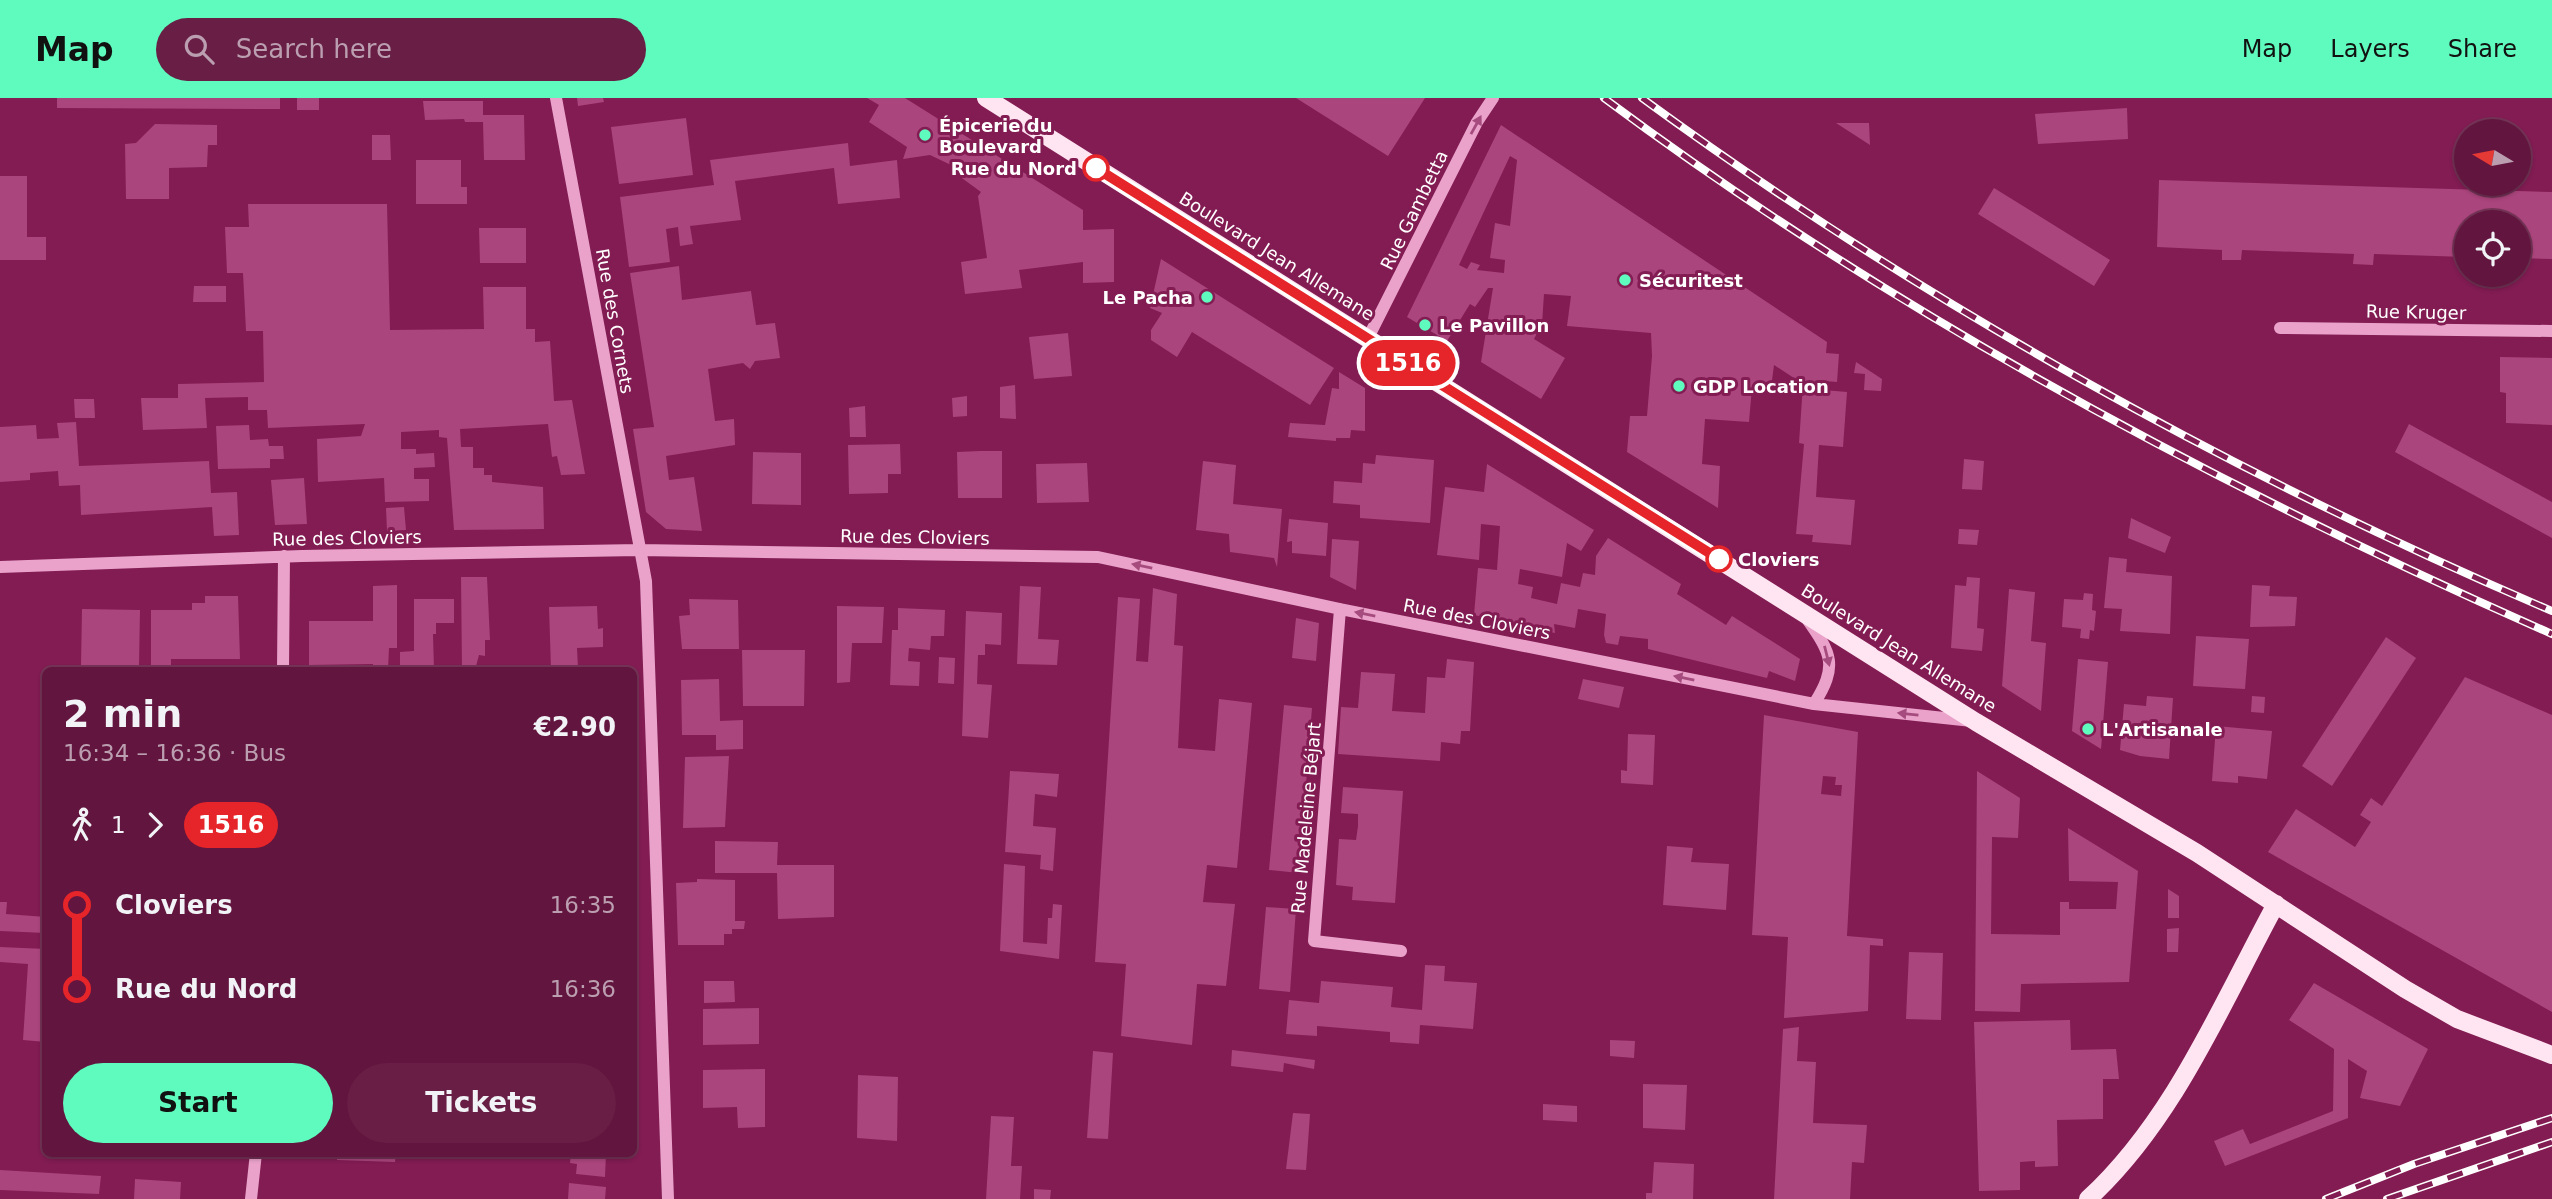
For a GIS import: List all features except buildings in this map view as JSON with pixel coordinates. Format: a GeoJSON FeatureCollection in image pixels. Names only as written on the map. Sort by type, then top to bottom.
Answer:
{"type":"FeatureCollection","features":[{"type":"Feature","properties":{"kind":"main road","name":"Boulevard Jean Allemane"},"geometry":{"type":"LineString","coordinates":[[986,98],[1976,722],[2197,853],[2457,1019],[2552,1055]]}},
{"type":"Feature","properties":{"kind":"main road"},"geometry":{"type":"LineString","coordinates":[[2088,1199],[2117,1172],[2198,1053],[2276,904]]}},
{"type":"Feature","properties":{"kind":"street","name":"Rue des Cornets"},"geometry":{"type":"LineString","coordinates":[[556,98],[646,581],[668,1199]]}},
{"type":"Feature","properties":{"kind":"street","name":"Rue Gambetta"},"geometry":{"type":"LineString","coordinates":[[1368,338],[1477,122],[1493,98]]}},
{"type":"Feature","properties":{"kind":"street","name":"Rue Kruger"},"geometry":{"type":"LineString","coordinates":[[2280,328],[2552,331]]}},
{"type":"Feature","properties":{"kind":"street","name":"Rue des Cloviers"},"geometry":{"type":"LineString","coordinates":[[0,567],[284,556],[639,550],[1098,557],[1340,609],[1814,704],[1976,722]]}},
{"type":"Feature","properties":{"kind":"street"},"geometry":{"type":"LineString","coordinates":[[283,667],[284,556]]}},
{"type":"Feature","properties":{"kind":"street","name":"Rue Madeleine Béjart"},"geometry":{"type":"LineString","coordinates":[[1340,609],[1314,941],[1401,951]]}},
{"type":"Feature","properties":{"kind":"street"},"geometry":{"type":"LineString","coordinates":[[1801,611],[1825,644],[1831,660],[1826,685],[1814,704]]}},
{"type":"Feature","properties":{"kind":"street"},"geometry":{"type":"LineString","coordinates":[[251,1199],[256,1157]]}},
{"type":"Feature","properties":{"kind":"railway"},"geometry":{"type":"LineString","coordinates":[[1604,98],[1714,177],[1828,252],[2063,393],[2183,458],[2305,519],[2552,634]]}},
{"type":"Feature","properties":{"kind":"railway"},"geometry":{"type":"LineString","coordinates":[[1642,98],[1747,173],[1856,245],[2082,380],[2316,503],[2552,611]]}},
{"type":"Feature","properties":{"kind":"railway"},"geometry":{"type":"LineString","coordinates":[[2326,1199],[2414,1164],[2552,1118]]}},
{"type":"Feature","properties":{"kind":"railway"},"geometry":{"type":"LineString","coordinates":[[2387,1199],[2552,1142]]}},
{"type":"Feature","properties":{"kind":"bus line","name":"1516"},"geometry":{"type":"LineString","coordinates":[[1096,168],[1719,559]]}},
{"type":"Feature","properties":{"kind":"place","name":"Épicerie du Boulevard"},"geometry":{"type":"Point","coordinates":[925,135]}},
{"type":"Feature","properties":{"kind":"place","name":"Rue du Nord"},"geometry":{"type":"Point","coordinates":[1096,168]}},
{"type":"Feature","properties":{"kind":"place","name":"Sécuritest"},"geometry":{"type":"Point","coordinates":[1625,280]}},
{"type":"Feature","properties":{"kind":"place","name":"Le Pacha"},"geometry":{"type":"Point","coordinates":[1207,297]}},
{"type":"Feature","properties":{"kind":"place","name":"Le Pavillon"},"geometry":{"type":"Point","coordinates":[1425,325]}},
{"type":"Feature","properties":{"kind":"place","name":"GDP Location"},"geometry":{"type":"Point","coordinates":[1679,386]}},
{"type":"Feature","properties":{"kind":"place","name":"Cloviers"},"geometry":{"type":"Point","coordinates":[1719,559]}},
{"type":"Feature","properties":{"kind":"place","name":"L'Artisanale"},"geometry":{"type":"Point","coordinates":[2088,729]}}]}
